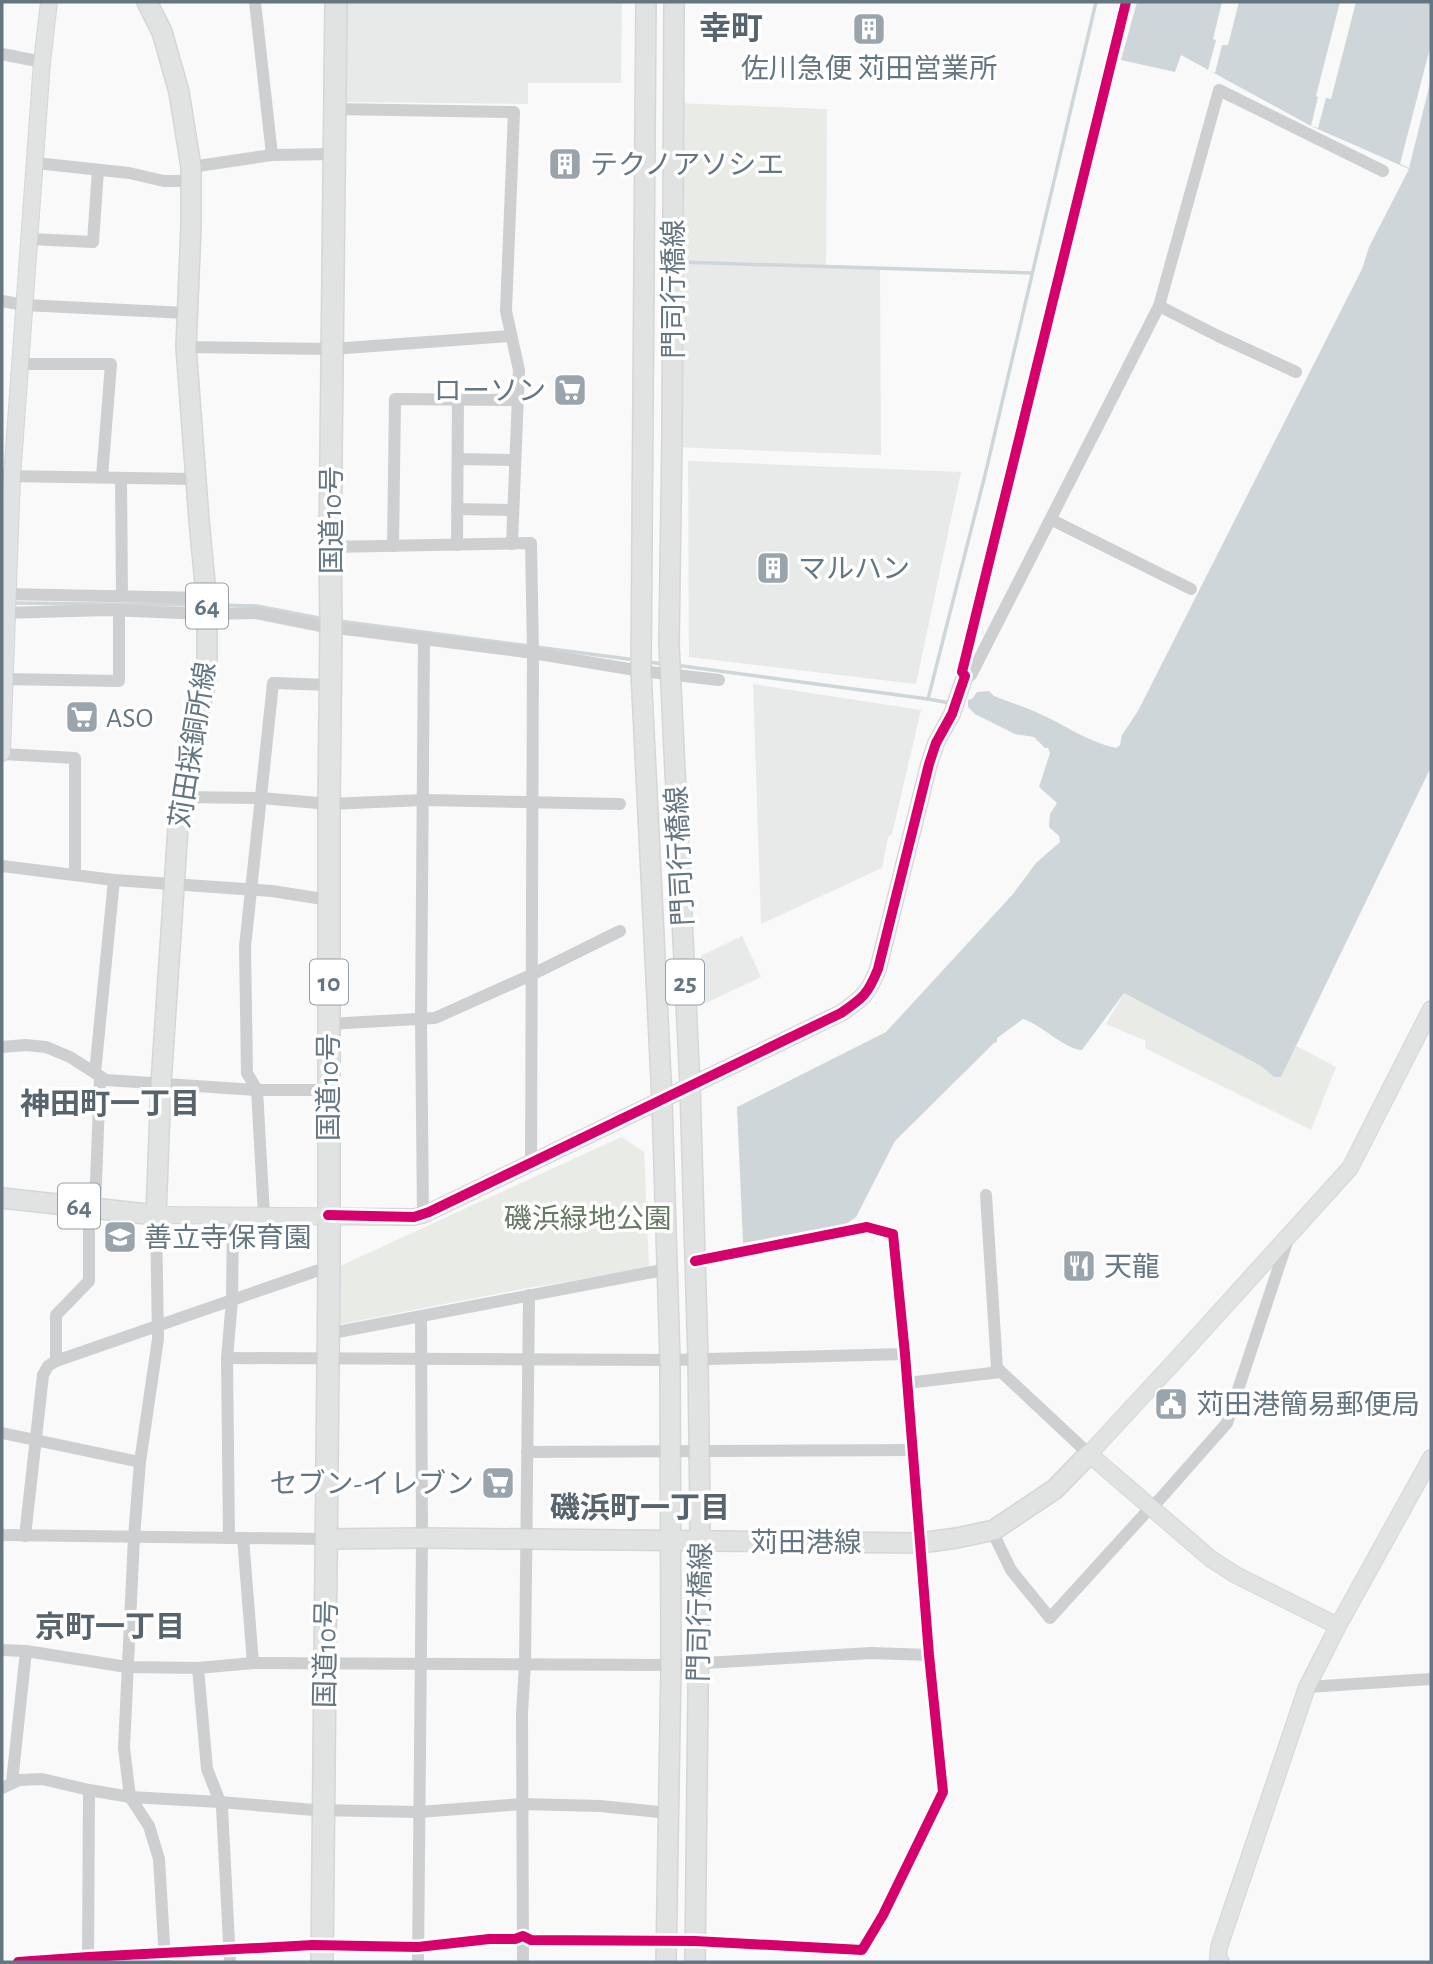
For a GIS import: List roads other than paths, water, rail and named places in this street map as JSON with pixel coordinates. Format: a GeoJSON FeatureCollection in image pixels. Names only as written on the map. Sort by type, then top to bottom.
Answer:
{"type":"FeatureCollection","features":[{"type":"Feature","properties":{"kind":"highway","name":"国道10号"},"geometry":{"type":"LineString","coordinates":[[317,1954],[329,154],[326,2]]}},
{"type":"Feature","properties":{"kind":"highway","name":"国道10号"},"geometry":{"type":"LineString","coordinates":[[329,154],[334,109],[335,2]]}},
{"type":"Feature","properties":{"kind":"highway","name":"国道10号"},"geometry":{"type":"LineString","coordinates":[[326,627],[330,547],[327,349]]}},
{"type":"Feature","properties":{"kind":"highway","name":"国道10号"},"geometry":{"type":"LineString","coordinates":[[324,899],[328,1024],[324,1091]]}},
{"type":"Feature","properties":{"kind":"highway","name":"国道10号"},"geometry":{"type":"LineString","coordinates":[[321,1358],[327,1334],[322,1270]]}},
{"type":"Feature","properties":{"kind":"main road","name":"苅田採銅所線"},"geometry":{"type":"LineString","coordinates":[[147,2],[162,32],[179,92],[191,174],[186,347],[207,606],[207,677],[180,797],[161,1084],[156,1215]]}},
{"type":"Feature","properties":{"kind":"main road","name":"門司行橋線"},"geometry":{"type":"LineString","coordinates":[[646,2],[641,671],[662,1100],[670,1360],[671,1665],[666,1962]]}},
{"type":"Feature","properties":{"kind":"main road","name":"門司行橋線"},"geometry":{"type":"LineString","coordinates":[[674,2],[669,674],[690,1086],[698,1359],[700,1542],[695,1962]]}},
{"type":"Feature","properties":{"kind":"main road","name":"64"},"geometry":{"type":"LineString","coordinates":[[2,1199],[156,1215]]}},
{"type":"Feature","properties":{"kind":"main road","name":"苅田港線"},"geometry":{"type":"LineString","coordinates":[[320,1539],[920,1542],[957,1538],[993,1530],[1055,1489],[1089,1454]]}},
{"type":"Feature","properties":{"kind":"street"},"geometry":{"type":"LineString","coordinates":[[49,2],[42,62],[21,364],[7,476],[2,754],[75,758],[75,876]]}},
{"type":"Feature","properties":{"kind":"street"},"geometry":{"type":"LineString","coordinates":[[255,2],[272,155]]}},
{"type":"Feature","properties":{"kind":"street"},"geometry":{"type":"LineString","coordinates":[[165,1958],[157,1847],[144,1816],[130,1797],[124,1748],[140,1462],[158,1339],[156,1215],[414,1217],[841,1013],[863,998],[878,969],[929,764],[936,743],[952,714],[965,676],[962,672],[1126,2]]}},
{"type":"Feature","properties":{"kind":"street"},"geometry":{"type":"LineString","coordinates":[[2,54],[42,62]]}},
{"type":"Feature","properties":{"kind":"street"},"geometry":{"type":"LineString","coordinates":[[965,676],[971,675],[1159,306],[1219,90],[1383,171]]}},
{"type":"Feature","properties":{"kind":"street"},"geometry":{"type":"LineString","coordinates":[[334,109],[514,112],[506,311],[519,370],[512,544]]}},
{"type":"Feature","properties":{"kind":"street"},"geometry":{"type":"LineString","coordinates":[[36,163],[129,173],[164,181],[272,155],[329,154]]}},
{"type":"Feature","properties":{"kind":"street"},"geometry":{"type":"LineString","coordinates":[[30,239],[93,242],[98,170]]}},
{"type":"Feature","properties":{"kind":"street"},"geometry":{"type":"LineString","coordinates":[[2,301],[24,305],[186,313]]}},
{"type":"Feature","properties":{"kind":"street"},"geometry":{"type":"LineString","coordinates":[[1159,306],[1296,372]]}},
{"type":"Feature","properties":{"kind":"street"},"geometry":{"type":"LineString","coordinates":[[186,347],[327,349],[511,336]]}},
{"type":"Feature","properties":{"kind":"street"},"geometry":{"type":"LineString","coordinates":[[21,364],[111,364],[102,477]]}},
{"type":"Feature","properties":{"kind":"street"},"geometry":{"type":"LineString","coordinates":[[393,546],[395,400],[518,400]]}},
{"type":"Feature","properties":{"kind":"street"},"geometry":{"type":"LineString","coordinates":[[457,545],[458,400]]}},
{"type":"Feature","properties":{"kind":"street"},"geometry":{"type":"LineString","coordinates":[[458,459],[515,460]]}},
{"type":"Feature","properties":{"kind":"street"},"geometry":{"type":"LineString","coordinates":[[7,476],[195,479]]}},
{"type":"Feature","properties":{"kind":"street"},"geometry":{"type":"LineString","coordinates":[[121,478],[122,596]]}},
{"type":"Feature","properties":{"kind":"street"},"geometry":{"type":"LineString","coordinates":[[457,509],[513,510]]}},
{"type":"Feature","properties":{"kind":"street"},"geometry":{"type":"LineString","coordinates":[[1052,520],[1191,589]]}},
{"type":"Feature","properties":{"kind":"street"},"geometry":{"type":"LineString","coordinates":[[330,547],[531,543],[531,1163]]}},
{"type":"Feature","properties":{"kind":"street"},"geometry":{"type":"LineString","coordinates":[[4,594],[122,596],[207,606],[326,627],[719,680]]}},
{"type":"Feature","properties":{"kind":"street"},"geometry":{"type":"LineString","coordinates":[[4,613],[207,606]]}},
{"type":"Feature","properties":{"kind":"street"},"geometry":{"type":"LineString","coordinates":[[4,679],[119,681],[119,610]]}},
{"type":"Feature","properties":{"kind":"street"},"geometry":{"type":"LineString","coordinates":[[423,1214],[421,1019],[424,639]]}},
{"type":"Feature","properties":{"kind":"street"},"geometry":{"type":"LineString","coordinates":[[264,1215],[257,1090],[247,1073],[245,956],[273,683],[326,685]]}},
{"type":"Feature","properties":{"kind":"street"},"geometry":{"type":"LineString","coordinates":[[180,797],[261,798],[324,803],[424,800],[620,804]]}},
{"type":"Feature","properties":{"kind":"street"},"geometry":{"type":"LineString","coordinates":[[2,866],[114,880],[250,889],[324,899]]}},
{"type":"Feature","properties":{"kind":"street"},"geometry":{"type":"LineString","coordinates":[[56,1361],[56,1315],[89,1281],[97,1075],[114,880]]}},
{"type":"Feature","properties":{"kind":"street"},"geometry":{"type":"LineString","coordinates":[[328,1024],[435,1018],[620,931]]}},
{"type":"Feature","properties":{"kind":"street"},"geometry":{"type":"LineString","coordinates":[[1089,1454],[1350,1168],[1431,1009]]}},
{"type":"Feature","properties":{"kind":"street"},"geometry":{"type":"LineString","coordinates":[[2,1047],[46,1047],[70,1057],[106,1080],[257,1090],[324,1091]]}},
{"type":"Feature","properties":{"kind":"street"},"geometry":{"type":"LineString","coordinates":[[986,1195],[996,1368],[1089,1454],[1211,1559],[1236,1575],[1338,1626]]}},
{"type":"Feature","properties":{"kind":"street"},"geometry":{"type":"LineString","coordinates":[[229,1538],[227,1358],[232,1300],[233,1215]]}},
{"type":"Feature","properties":{"kind":"street"},"geometry":{"type":"LineString","coordinates":[[18,1962],[317,1954],[515,1939],[523,1936],[531,1940],[695,1941],[862,1950],[883,1915],[943,1792],[893,1234],[867,1227],[695,1261]]}},
{"type":"Feature","properties":{"kind":"street"},"geometry":{"type":"LineString","coordinates":[[993,1530],[1011,1570],[1050,1618],[1227,1423],[1291,1233]]}},
{"type":"Feature","properties":{"kind":"street"},"geometry":{"type":"LineString","coordinates":[[327,1334],[668,1269]]}},
{"type":"Feature","properties":{"kind":"street"},"geometry":{"type":"LineString","coordinates":[[25,1536],[43,1374],[48,1366],[322,1270]]}},
{"type":"Feature","properties":{"kind":"street"},"geometry":{"type":"LineString","coordinates":[[523,1962],[522,1713],[526,1664],[528,1295]]}},
{"type":"Feature","properties":{"kind":"street"},"geometry":{"type":"LineString","coordinates":[[418,1962],[421,1317]]}},
{"type":"Feature","properties":{"kind":"street"},"geometry":{"type":"LineString","coordinates":[[227,1358],[670,1360],[905,1354]]}},
{"type":"Feature","properties":{"kind":"street"},"geometry":{"type":"LineString","coordinates":[[907,1383],[1000,1371]]}},
{"type":"Feature","properties":{"kind":"street"},"geometry":{"type":"LineString","coordinates":[[2,1433],[140,1462]]}},
{"type":"Feature","properties":{"kind":"street"},"geometry":{"type":"LineString","coordinates":[[527,1452],[913,1450]]}},
{"type":"Feature","properties":{"kind":"street"},"geometry":{"type":"LineString","coordinates":[[1221,1962],[1218,1958],[1219,1947],[1307,1687],[1431,1458]]}},
{"type":"Feature","properties":{"kind":"street"},"geometry":{"type":"LineString","coordinates":[[2,1535],[320,1539]]}},
{"type":"Feature","properties":{"kind":"street"},"geometry":{"type":"LineString","coordinates":[[243,1538],[253,1663]]}},
{"type":"Feature","properties":{"kind":"street"},"geometry":{"type":"LineString","coordinates":[[2,1650],[26,1651],[127,1667],[198,1668],[253,1663],[320,1662],[671,1665],[871,1653],[929,1656]]}},
{"type":"Feature","properties":{"kind":"street"},"geometry":{"type":"LineString","coordinates":[[26,1651],[7,1785],[27,1779],[42,1779],[130,1797],[318,1810],[419,1812],[522,1804],[600,1806],[669,1813]]}},
{"type":"Feature","properties":{"kind":"street"},"geometry":{"type":"LineString","coordinates":[[198,1668],[207,1769],[222,1807],[230,1956]]}},
{"type":"Feature","properties":{"kind":"street"},"geometry":{"type":"LineString","coordinates":[[1307,1687],[1431,1679]]}},
{"type":"Feature","properties":{"kind":"street"},"geometry":{"type":"LineString","coordinates":[[88,1959],[89,1790]]}},
{"type":"Feature","properties":{"kind":"waterway"},"geometry":{"type":"LineString","coordinates":[[675,665],[928,699],[985,475],[1096,2]]}},
{"type":"Feature","properties":{"kind":"waterway"},"geometry":{"type":"LineString","coordinates":[[678,262],[1032,273]]}},
{"type":"Feature","properties":{"kind":"waterway"},"geometry":{"type":"LineString","coordinates":[[11,603],[199,605]]}},
{"type":"Feature","properties":{"kind":"waterway"},"geometry":{"type":"LineString","coordinates":[[214,605],[257,606],[324,619]]}},
{"type":"Feature","properties":{"kind":"waterway"},"geometry":{"type":"LineString","coordinates":[[339,621],[529,646]]}},
{"type":"Feature","properties":{"kind":"waterway"},"geometry":{"type":"LineString","coordinates":[[536,647],[636,660]]}},
{"type":"Feature","properties":{"kind":"waterway"},"geometry":{"type":"LineString","coordinates":[[647,662],[664,664]]}},
{"type":"Feature","properties":{"kind":"waterway"},"geometry":{"type":"LineString","coordinates":[[928,699],[950,703]]}},
{"type":"Feature","properties":{"kind":"place","name":"佐川急便 苅田営業所"},"geometry":{"type":"Point","coordinates":[869,29]}},
{"type":"Feature","properties":{"kind":"place","name":"テクノアソシエ"},"geometry":{"type":"Point","coordinates":[565,164]}},
{"type":"Feature","properties":{"kind":"place","name":"ローソン"},"geometry":{"type":"Point","coordinates":[570,390]}},
{"type":"Feature","properties":{"kind":"place","name":"マルハン"},"geometry":{"type":"Point","coordinates":[773,568]}},
{"type":"Feature","properties":{"kind":"place","name":"ASO"},"geometry":{"type":"Point","coordinates":[82,717]}},
{"type":"Feature","properties":{"kind":"place","name":"善立寺保育園"},"geometry":{"type":"Point","coordinates":[120,1237]}},
{"type":"Feature","properties":{"kind":"place","name":"天龍"},"geometry":{"type":"Point","coordinates":[1079,1266]}},
{"type":"Feature","properties":{"kind":"place","name":"苅田港簡易郵便局"},"geometry":{"type":"Point","coordinates":[1171,1404]}},
{"type":"Feature","properties":{"kind":"place","name":"セブン-イレブン"},"geometry":{"type":"Point","coordinates":[498,1483]}},
{"type":"Feature","properties":{"kind":"district","name":"幸町"},"geometry":{"type":"Point","coordinates":[731,28]}},
{"type":"Feature","properties":{"kind":"district","name":"神田町一丁目"},"geometry":{"type":"Point","coordinates":[110,1104]}},
{"type":"Feature","properties":{"kind":"district","name":"磯浜町一丁目"},"geometry":{"type":"Point","coordinates":[640,1508]}},
{"type":"Feature","properties":{"kind":"district","name":"京町一丁目"},"geometry":{"type":"Point","coordinates":[110,1627]}},
{"type":"Feature","properties":{"kind":"park label","name":"磯浜緑地公園"},"geometry":{"type":"Point","coordinates":[588,1218]}}]}
